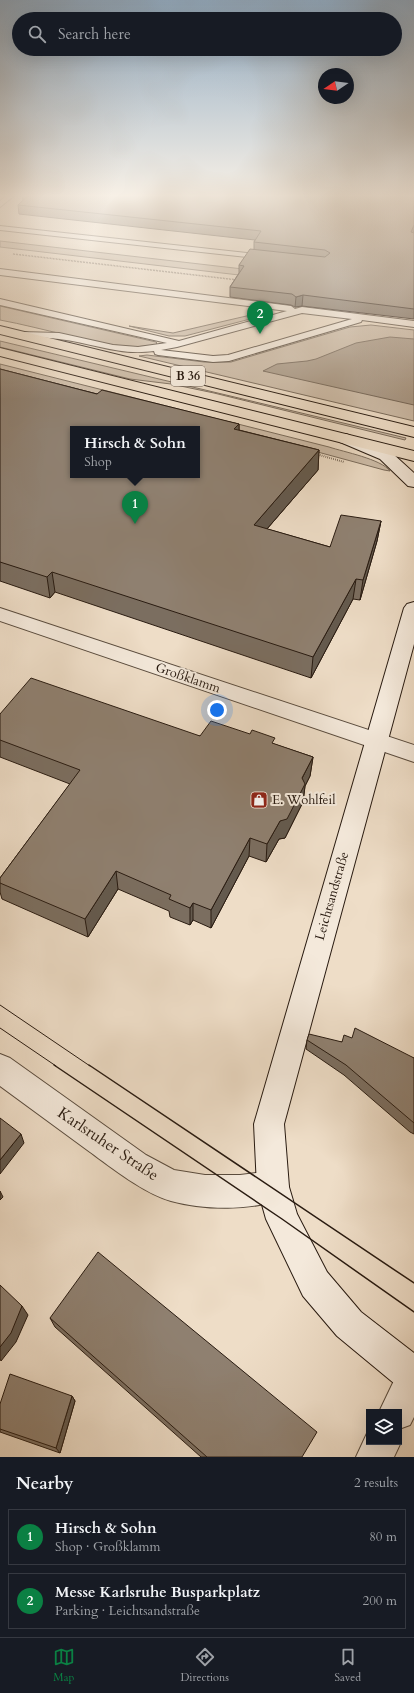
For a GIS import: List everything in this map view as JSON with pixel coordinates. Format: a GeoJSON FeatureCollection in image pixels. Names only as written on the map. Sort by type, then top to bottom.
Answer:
{"type":"FeatureCollection","features":[{"type":"Feature","properties":{"kind":"main road","name":"B 36"},"geometry":{"type":"LineString","coordinates":[[0,330],[414,432]]}},
{"type":"Feature","properties":{"kind":"main road","name":"B 36"},"geometry":{"type":"LineString","coordinates":[[0,352],[410,454]]}},
{"type":"Feature","properties":{"kind":"street"},"geometry":{"type":"LineString","coordinates":[[343,437],[386,456],[414,482]]}},
{"type":"Feature","properties":{"kind":"street","name":"Leichtsandstraße"},"geometry":{"type":"LineString","coordinates":[[273,1187],[269,1124],[375,741],[414,609]]}},
{"type":"Feature","properties":{"kind":"street","name":"Großklamm"},"geometry":{"type":"LineString","coordinates":[[0,614],[414,754]]}},
{"type":"Feature","properties":{"kind":"street","name":"Karlsruher Straße"},"geometry":{"type":"LineString","coordinates":[[0,1068],[135,1166],[170,1185],[204,1191],[240,1191],[273,1187]]}},
{"type":"Feature","properties":{"kind":"street"},"geometry":{"type":"LineString","coordinates":[[273,1187],[282,1219],[315,1284],[349,1324],[414,1378],[398,1409]]}},
{"type":"Feature","properties":{"kind":"street"},"geometry":{"type":"LineString","coordinates":[[375,1457],[381,1445]]}},
{"type":"Feature","properties":{"kind":"lane"},"geometry":{"type":"LineString","coordinates":[[0,272],[414,324]]}},
{"type":"Feature","properties":{"kind":"lane"},"geometry":{"type":"LineString","coordinates":[[0,302],[180,343]]}},
{"type":"Feature","properties":{"kind":"lane"},"geometry":{"type":"LineString","coordinates":[[138,350],[180,343],[302,310]]}},
{"type":"Feature","properties":{"kind":"lane"},"geometry":{"type":"LineString","coordinates":[[22,335],[59,336],[112,348],[213,359],[229,358],[365,318]]}},
{"type":"Feature","properties":{"kind":"path"},"geometry":{"type":"LineString","coordinates":[[94,263],[241,280]]}},
{"type":"Feature","properties":{"kind":"shaded area"},"geometry":{"type":"Polygon","coordinates":[[[137,263],[191,263],[243,269],[239,275],[137,263]]]}},
{"type":"Feature","properties":{"kind":"shaded area"},"geometry":{"type":"Polygon","coordinates":[[[0,306],[157,343],[155,345],[133,347],[122,346],[88,340],[0,320],[0,306]]]}},
{"type":"Feature","properties":{"kind":"shaded area"},"geometry":{"type":"Polygon","coordinates":[[[255,314],[254,318],[185,336],[169,336],[129,326],[173,333],[255,314]]]}},
{"type":"Feature","properties":{"kind":"shaded area"},"geometry":{"type":"Polygon","coordinates":[[[371,325],[414,330],[414,421],[139,356],[147,355],[204,362],[231,362],[350,327],[371,325]]]}},
{"type":"Feature","properties":{"kind":"shaded area"},"geometry":{"type":"Polygon","coordinates":[[[390,337],[414,339],[414,405],[263,371],[277,364],[316,359],[356,343],[390,337]]]}},
{"type":"Feature","properties":{"kind":"shaded area"},"geometry":{"type":"Polygon","coordinates":[[[0,341],[406,438],[405,440],[214,393],[171,384],[130,379],[0,347],[0,341]]]}},
{"type":"Feature","properties":{"kind":"shaded area"},"geometry":{"type":"Polygon","coordinates":[[[0,364],[362,456],[379,463],[390,471],[0,370],[0,364]]]}},
{"type":"Feature","properties":{"kind":"building"},"geometry":{"type":"Polygon","coordinates":[[[240,263],[414,263],[414,309],[303,295],[296,297],[292,294],[230,287],[244,266],[239,265],[240,263]]]}},
{"type":"Feature","properties":{"kind":"building"},"geometry":{"type":"Polygon","coordinates":[[[0,369],[97,394],[102,390],[239,424],[234,429],[319,450],[254,525],[330,547],[341,515],[381,521],[363,580],[356,579],[313,657],[52,572],[47,577],[0,562],[0,369]]]}},
{"type":"Feature","properties":{"kind":"building"},"geometry":{"type":"Polygon","coordinates":[[[31,678],[200,736],[211,721],[250,734],[252,730],[275,738],[272,743],[313,757],[302,778],[305,784],[287,819],[280,821],[267,844],[250,838],[211,910],[193,903],[190,908],[169,899],[171,895],[116,871],[85,919],[0,883],[0,878],[80,770],[0,740],[0,714],[31,678]]]}},
{"type":"Feature","properties":{"kind":"building"},"geometry":{"type":"Polygon","coordinates":[[[355,1028],[414,1058],[414,1123],[346,1065],[307,1040],[309,1034],[342,1042],[344,1035],[352,1038],[355,1028]]]}},
{"type":"Feature","properties":{"kind":"building"},"geometry":{"type":"Polygon","coordinates":[[[0,1118],[21,1134],[0,1160],[0,1118]]]}},
{"type":"Feature","properties":{"kind":"building"},"geometry":{"type":"Polygon","coordinates":[[[98,1252],[317,1432],[302,1457],[207,1457],[50,1318],[98,1252]]]}},
{"type":"Feature","properties":{"kind":"building"},"geometry":{"type":"Polygon","coordinates":[[[0,1285],[22,1306],[11,1333],[0,1347],[0,1285]]]}},
{"type":"Feature","properties":{"kind":"building"},"geometry":{"type":"Polygon","coordinates":[[[10,1374],[72,1396],[56,1448],[0,1429],[0,1404],[10,1374]]]}},
{"type":"Feature","properties":{"kind":"tram line"},"geometry":{"type":"LineString","coordinates":[[0,1005],[90,1066]]}},
{"type":"Feature","properties":{"kind":"tram line"},"geometry":{"type":"LineString","coordinates":[[0,1028],[56,1066]]}},
{"type":"Feature","properties":{"kind":"tram line"},"geometry":{"type":"LineString","coordinates":[[54,1065],[282,1219],[414,1312]]}},
{"type":"Feature","properties":{"kind":"tram line"},"geometry":{"type":"LineString","coordinates":[[89,1065],[414,1283]]}},
{"type":"Feature","properties":{"kind":"place","name":"Messe Karlsruhe Busparkplatz"},"geometry":{"type":"Point","coordinates":[260,334]}},
{"type":"Feature","properties":{"kind":"place","name":"Hirsch & Sohn"},"geometry":{"type":"Point","coordinates":[135,524]}},
{"type":"Feature","properties":{"kind":"place","name":"E. Wohlfeil"},"geometry":{"type":"Point","coordinates":[259,800]}}]}
